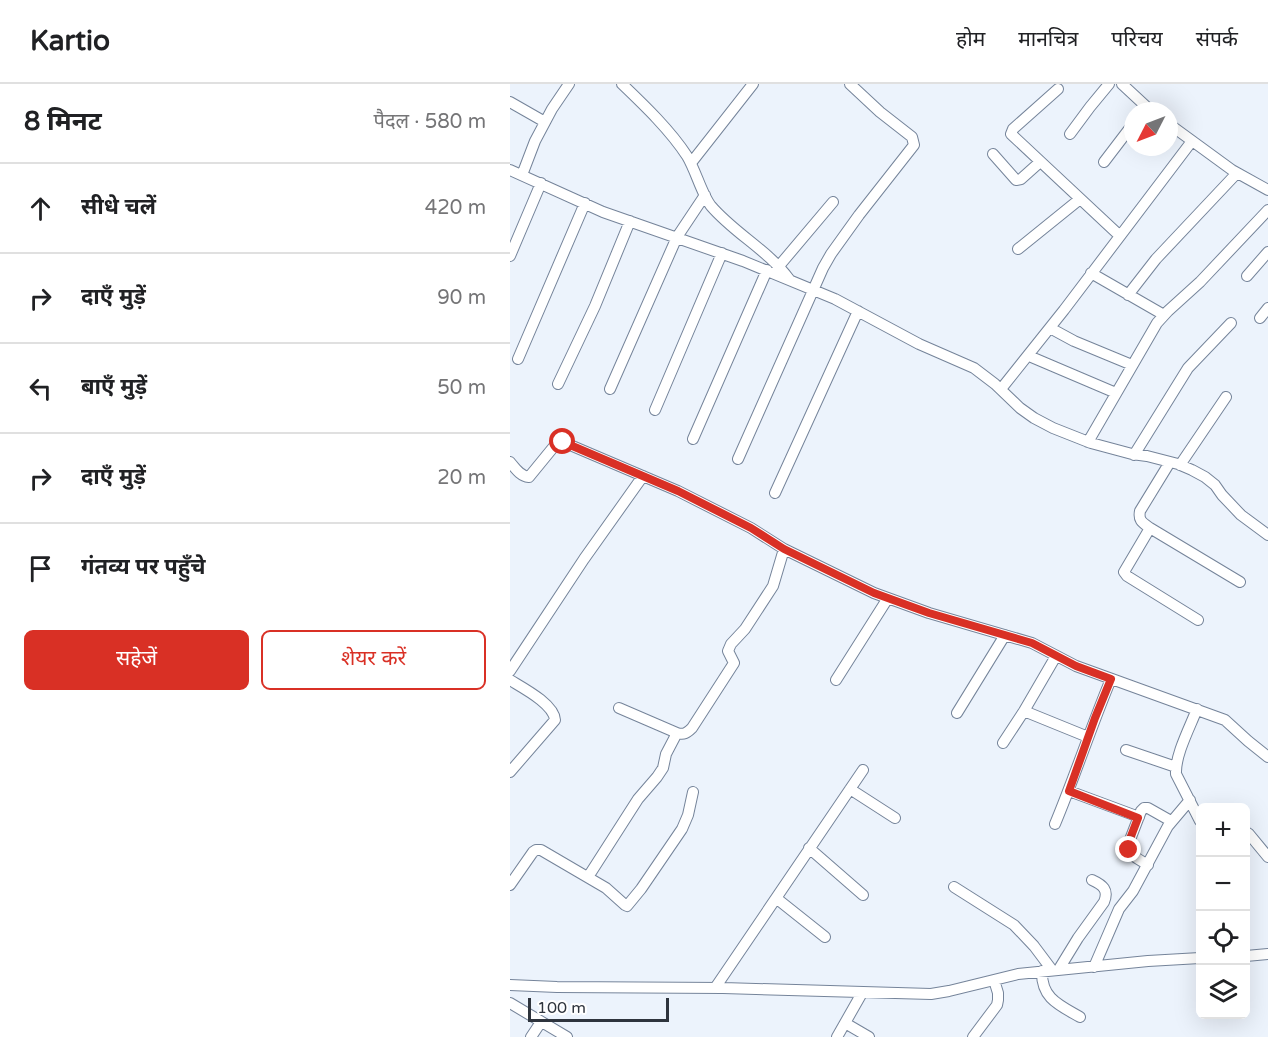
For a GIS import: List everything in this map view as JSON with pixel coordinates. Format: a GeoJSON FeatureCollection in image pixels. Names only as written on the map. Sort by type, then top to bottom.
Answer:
{"type":"FeatureCollection","features":[{"type":"Feature","properties":{"kind":"street"},"geometry":{"type":"LineString","coordinates":[[522,175],[535,141],[569,84]]}},
{"type":"Feature","properties":{"kind":"street"},"geometry":{"type":"LineString","coordinates":[[622,84],[686,155],[712,208],[779,266],[789,279]]}},
{"type":"Feature","properties":{"kind":"street"},"geometry":{"type":"LineString","coordinates":[[691,164],[753,84]]}},
{"type":"Feature","properties":{"kind":"street"},"geometry":{"type":"LineString","coordinates":[[738,459],[823,268],[839,242],[914,145],[912,137],[850,84]]}},
{"type":"Feature","properties":{"kind":"street"},"geometry":{"type":"LineString","coordinates":[[1070,134],[1109,84]]}},
{"type":"Feature","properties":{"kind":"street"},"geometry":{"type":"LineString","coordinates":[[1122,84],[1139,102]]}},
{"type":"Feature","properties":{"kind":"street"},"geometry":{"type":"LineString","coordinates":[[1058,89],[1011,132],[1013,137],[1120,236]]}},
{"type":"Feature","properties":{"kind":"street"},"geometry":{"type":"LineString","coordinates":[[510,102],[545,122]]}},
{"type":"Feature","properties":{"kind":"street"},"geometry":{"type":"LineString","coordinates":[[1178,131],[1237,172],[1268,190]]}},
{"type":"Feature","properties":{"kind":"street"},"geometry":{"type":"LineString","coordinates":[[1104,162],[1124,136]]}},
{"type":"Feature","properties":{"kind":"street"},"geometry":{"type":"LineString","coordinates":[[1001,389],[1029,356],[1192,141]]}},
{"type":"Feature","properties":{"kind":"street"},"geometry":{"type":"LineString","coordinates":[[993,154],[1017,180],[1040,162]]}},
{"type":"Feature","properties":{"kind":"street"},"geometry":{"type":"LineString","coordinates":[[510,170],[603,212],[767,270],[858,311],[919,344],[974,368],[1001,389],[1020,408],[1053,428],[1088,442],[1175,464],[1205,477],[1241,515],[1266,530]]}},
{"type":"Feature","properties":{"kind":"street"},"geometry":{"type":"LineString","coordinates":[[1128,295],[1168,245],[1237,172]]}},
{"type":"Feature","properties":{"kind":"street"},"geometry":{"type":"LineString","coordinates":[[510,256],[541,183]]}},
{"type":"Feature","properties":{"kind":"street"},"geometry":{"type":"LineString","coordinates":[[610,389],[677,237],[705,195]]}},
{"type":"Feature","properties":{"kind":"street"},"geometry":{"type":"LineString","coordinates":[[1018,249],[1080,199]]}},
{"type":"Feature","properties":{"kind":"street"},"geometry":{"type":"LineString","coordinates":[[779,266],[833,202]]}},
{"type":"Feature","properties":{"kind":"street"},"geometry":{"type":"LineString","coordinates":[[518,359],[585,203]]}},
{"type":"Feature","properties":{"kind":"street"},"geometry":{"type":"LineString","coordinates":[[1088,442],[1157,323],[1200,282],[1268,210]]}},
{"type":"Feature","properties":{"kind":"street"},"geometry":{"type":"LineString","coordinates":[[558,384],[595,306],[630,221]]}},
{"type":"Feature","properties":{"kind":"street"},"geometry":{"type":"LineString","coordinates":[[1247,276],[1268,252]]}},
{"type":"Feature","properties":{"kind":"street"},"geometry":{"type":"LineString","coordinates":[[655,410],[722,253]]}},
{"type":"Feature","properties":{"kind":"street"},"geometry":{"type":"LineString","coordinates":[[693,439],[767,270]]}},
{"type":"Feature","properties":{"kind":"street"},"geometry":{"type":"LineString","coordinates":[[1091,273],[1164,315]]}},
{"type":"Feature","properties":{"kind":"street"},"geometry":{"type":"LineString","coordinates":[[1260,318],[1268,308]]}},
{"type":"Feature","properties":{"kind":"street"},"geometry":{"type":"LineString","coordinates":[[775,493],[858,311]]}},
{"type":"Feature","properties":{"kind":"street"},"geometry":{"type":"LineString","coordinates":[[1134,455],[1188,368],[1231,323]]}},
{"type":"Feature","properties":{"kind":"street"},"geometry":{"type":"LineString","coordinates":[[1050,328],[1074,341],[1132,365]]}},
{"type":"Feature","properties":{"kind":"street"},"geometry":{"type":"LineString","coordinates":[[1029,356],[1116,393]]}},
{"type":"Feature","properties":{"kind":"street"},"geometry":{"type":"LineString","coordinates":[[1226,397],[1140,511],[1139,519],[1150,528],[1240,582]]}},
{"type":"Feature","properties":{"kind":"street"},"geometry":{"type":"LineString","coordinates":[[510,462],[519,473],[529,477],[559,442],[563,442],[678,491],[751,528],[784,549],[839,577],[888,598],[929,613],[1032,643],[1076,666],[1225,720],[1268,757]]}},
{"type":"Feature","properties":{"kind":"street"},"geometry":{"type":"LineString","coordinates":[[510,671],[643,476]]}},
{"type":"Feature","properties":{"kind":"street"},"geometry":{"type":"LineString","coordinates":[[1150,528],[1124,572],[1198,620]]}},
{"type":"Feature","properties":{"kind":"street"},"geometry":{"type":"LineString","coordinates":[[619,708],[677,733],[683,735],[687,733],[734,663],[729,649],[731,644],[745,629],[773,586],[784,549]]}},
{"type":"Feature","properties":{"kind":"street"},"geometry":{"type":"LineString","coordinates":[[836,680],[888,598]]}},
{"type":"Feature","properties":{"kind":"street"},"geometry":{"type":"LineString","coordinates":[[957,713],[1005,635]]}},
{"type":"Feature","properties":{"kind":"street"},"geometry":{"type":"LineString","coordinates":[[1003,743],[1056,656]]}},
{"type":"Feature","properties":{"kind":"street"},"geometry":{"type":"LineString","coordinates":[[1055,824],[1111,679]]}},
{"type":"Feature","properties":{"kind":"street"},"geometry":{"type":"LineString","coordinates":[[510,680],[548,705],[555,714],[555,720],[510,772]]}},
{"type":"Feature","properties":{"kind":"street"},"geometry":{"type":"LineString","coordinates":[[1196,813],[1176,774],[1176,767],[1197,709]]}},
{"type":"Feature","properties":{"kind":"street"},"geometry":{"type":"LineString","coordinates":[[1024,711],[1088,737]]}},
{"type":"Feature","properties":{"kind":"street"},"geometry":{"type":"LineString","coordinates":[[588,877],[638,799],[663,768],[666,754],[677,733]]}},
{"type":"Feature","properties":{"kind":"street"},"geometry":{"type":"LineString","coordinates":[[1126,750],[1176,767]]}},
{"type":"Feature","properties":{"kind":"street"},"geometry":{"type":"LineString","coordinates":[[715,988],[863,770]]}},
{"type":"Feature","properties":{"kind":"street"},"geometry":{"type":"LineString","coordinates":[[850,789],[895,818]]}},
{"type":"Feature","properties":{"kind":"street"},"geometry":{"type":"LineString","coordinates":[[1069,791],[1138,818]]}},
{"type":"Feature","properties":{"kind":"street"},"geometry":{"type":"LineString","coordinates":[[510,885],[533,852],[538,849],[606,888],[627,906],[641,890],[682,829],[693,792]]}},
{"type":"Feature","properties":{"kind":"street"},"geometry":{"type":"LineString","coordinates":[[1094,967],[1119,909],[1133,891],[1172,821],[1190,800]]}},
{"type":"Feature","properties":{"kind":"street"},"geometry":{"type":"LineString","coordinates":[[1148,865],[1131,854],[1128,844],[1141,811],[1148,808],[1172,821]]}},
{"type":"Feature","properties":{"kind":"street"},"geometry":{"type":"LineString","coordinates":[[1250,835],[1268,856]]}},
{"type":"Feature","properties":{"kind":"street"},"geometry":{"type":"LineString","coordinates":[[809,849],[862,895]]}},
{"type":"Feature","properties":{"kind":"street"},"geometry":{"type":"LineString","coordinates":[[1080,1017],[1055,1003],[1047,994],[1041,979],[1078,938],[1104,902],[1107,896],[1106,891],[1102,885],[1092,880]]}},
{"type":"Feature","properties":{"kind":"street"},"geometry":{"type":"LineString","coordinates":[[954,886],[1014,925],[1034,946],[1051,970]]}},
{"type":"Feature","properties":{"kind":"street"},"geometry":{"type":"LineString","coordinates":[[776,897],[825,937]]}},
{"type":"Feature","properties":{"kind":"street"},"geometry":{"type":"LineString","coordinates":[[1250,956],[1268,954]]}},
{"type":"Feature","properties":{"kind":"street"},"geometry":{"type":"LineString","coordinates":[[510,985],[931,994],[1018,974],[1196,958]]}},
{"type":"Feature","properties":{"kind":"street"},"geometry":{"type":"LineString","coordinates":[[973,1037],[998,1000],[994,980]]}},
{"type":"Feature","properties":{"kind":"street"},"geometry":{"type":"LineString","coordinates":[[837,1037],[862,993]]}},
{"type":"Feature","properties":{"kind":"street"},"geometry":{"type":"LineString","coordinates":[[510,1003],[567,1037]]}},
{"type":"Feature","properties":{"kind":"street"},"geometry":{"type":"LineString","coordinates":[[531,1037],[541,1022]]}},
{"type":"Feature","properties":{"kind":"street"},"geometry":{"type":"LineString","coordinates":[[845,1023],[869,1037]]}},
{"type":"Feature","properties":{"kind":"route"},"geometry":{"type":"LineString","coordinates":[[563,442],[678,491],[751,528],[784,549],[874,593],[929,613],[1032,643],[1076,666],[1111,679],[1069,791],[1138,818],[1128,844],[1129,850]]}}]}
